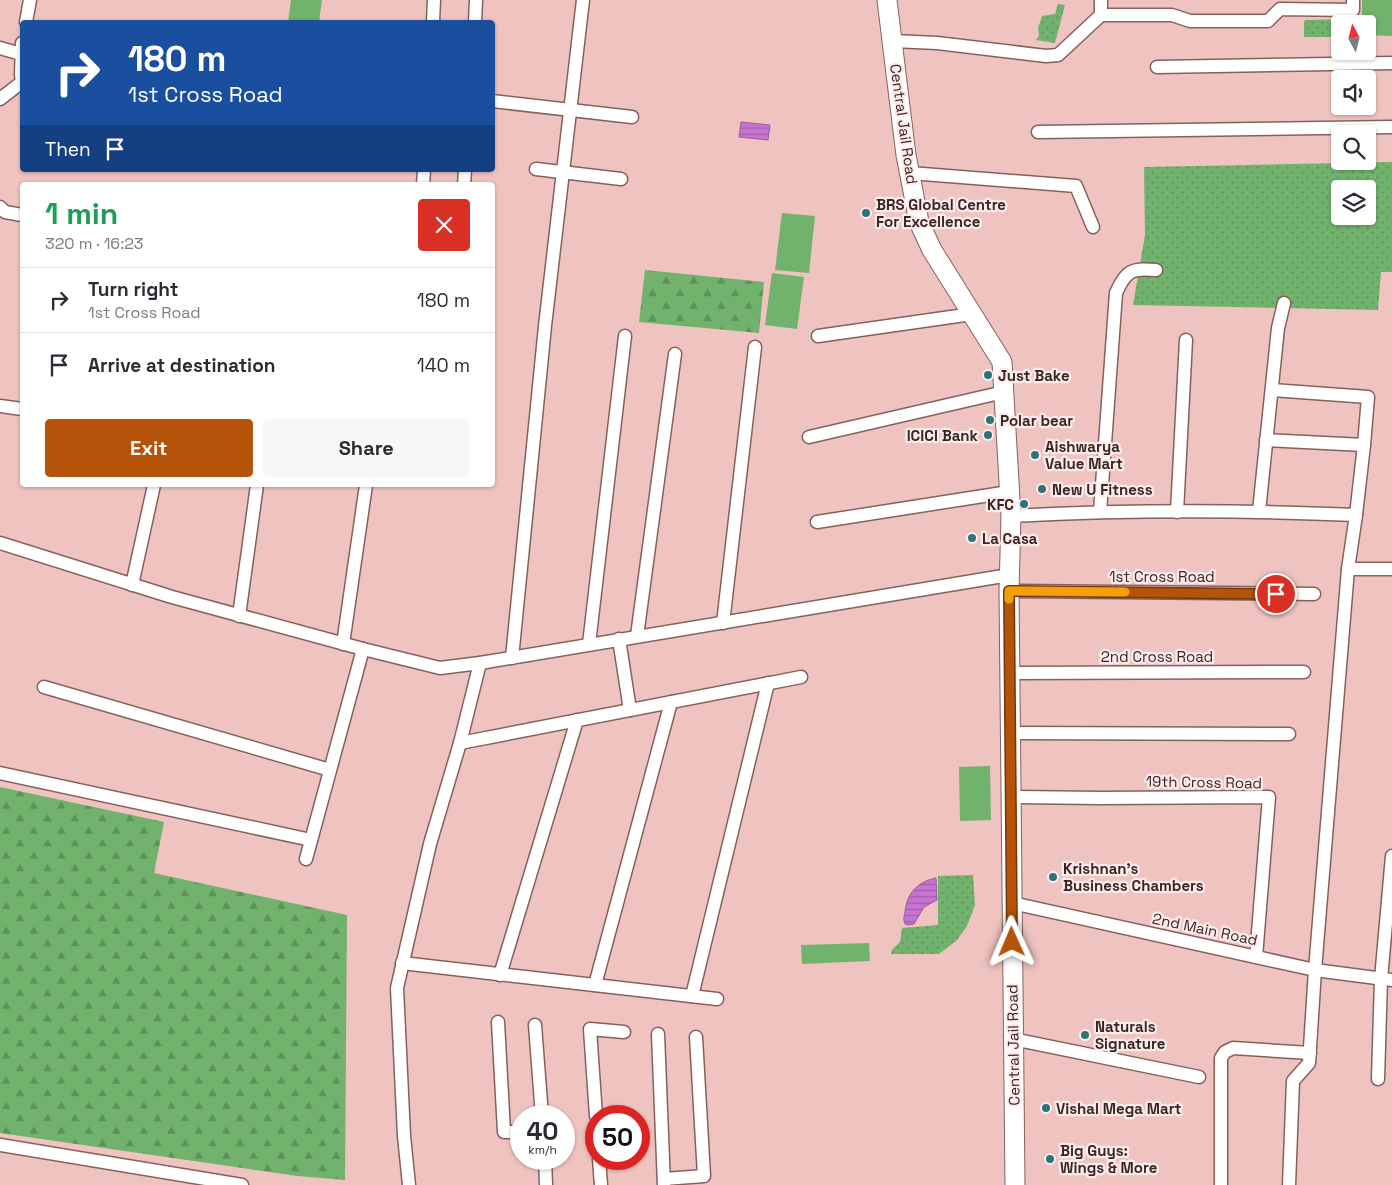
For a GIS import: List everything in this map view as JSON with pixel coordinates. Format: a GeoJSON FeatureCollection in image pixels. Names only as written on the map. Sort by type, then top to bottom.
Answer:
{"type":"FeatureCollection","features":[{"type":"Feature","properties":{"kind":"main road","name":"Central Jail Road"},"geometry":{"type":"LineString","coordinates":[[887,0],[910,173],[919,222],[932,250],[1002,362],[1011,516],[1009,583],[1015,1185]]}},
{"type":"Feature","properties":{"kind":"street"},"geometry":{"type":"LineString","coordinates":[[26,20],[30,0]]}},
{"type":"Feature","properties":{"kind":"street"},"geometry":{"type":"LineString","coordinates":[[433,20],[434,0]]}},
{"type":"Feature","properties":{"kind":"street"},"geometry":{"type":"LineString","coordinates":[[475,20],[476,0]]}},
{"type":"Feature","properties":{"kind":"street"},"geometry":{"type":"LineString","coordinates":[[512,658],[562,172],[582,0]]}},
{"type":"Feature","properties":{"kind":"street"},"geometry":{"type":"LineString","coordinates":[[1101,0],[1101,15]]}},
{"type":"Feature","properties":{"kind":"street"},"geometry":{"type":"LineString","coordinates":[[893,41],[937,43],[1058,56],[1101,15],[1172,15],[1190,21],[1268,21],[1280,9],[1353,10],[1353,0]]}},
{"type":"Feature","properties":{"kind":"street"},"geometry":{"type":"LineString","coordinates":[[0,48],[20,48]]}},
{"type":"Feature","properties":{"kind":"street"},"geometry":{"type":"LineString","coordinates":[[1157,68],[1392,64]]}},
{"type":"Feature","properties":{"kind":"street"},"geometry":{"type":"LineString","coordinates":[[0,99],[20,83]]}},
{"type":"Feature","properties":{"kind":"street"},"geometry":{"type":"LineString","coordinates":[[495,101],[632,117]]}},
{"type":"Feature","properties":{"kind":"street"},"geometry":{"type":"LineString","coordinates":[[1038,132],[1392,127]]}},
{"type":"Feature","properties":{"kind":"street"},"geometry":{"type":"LineString","coordinates":[[536,169],[621,179]]}},
{"type":"Feature","properties":{"kind":"street"},"geometry":{"type":"LineString","coordinates":[[910,173],[1076,186],[1093,227]]}},
{"type":"Feature","properties":{"kind":"street"},"geometry":{"type":"LineString","coordinates":[[0,206],[5,212],[20,215]]}},
{"type":"Feature","properties":{"kind":"street"},"geometry":{"type":"LineString","coordinates":[[1100,512],[1116,293],[1123,277],[1138,269],[1156,270]]}},
{"type":"Feature","properties":{"kind":"street"},"geometry":{"type":"LineString","coordinates":[[1259,511],[1278,328],[1284,303]]}},
{"type":"Feature","properties":{"kind":"street"},"geometry":{"type":"LineString","coordinates":[[818,336],[972,314]]}},
{"type":"Feature","properties":{"kind":"street"},"geometry":{"type":"LineString","coordinates":[[589,644],[625,336]]}},
{"type":"Feature","properties":{"kind":"street"},"geometry":{"type":"LineString","coordinates":[[1178,512],[1186,340]]}},
{"type":"Feature","properties":{"kind":"street"},"geometry":{"type":"LineString","coordinates":[[723,623],[754,347]]}},
{"type":"Feature","properties":{"kind":"street"},"geometry":{"type":"LineString","coordinates":[[637,636],[675,354]]}},
{"type":"Feature","properties":{"kind":"street"},"geometry":{"type":"LineString","coordinates":[[1272,390],[1368,397],[1356,515],[1348,569],[1315,970],[1310,1053],[1309,1062],[1293,1081],[1289,1185]]}},
{"type":"Feature","properties":{"kind":"street"},"geometry":{"type":"LineString","coordinates":[[809,437],[1004,392]]}},
{"type":"Feature","properties":{"kind":"street"},"geometry":{"type":"LineString","coordinates":[[0,406],[20,409]]}},
{"type":"Feature","properties":{"kind":"street"},"geometry":{"type":"LineString","coordinates":[[1266,440],[1364,445]]}},
{"type":"Feature","properties":{"kind":"street"},"geometry":{"type":"LineString","coordinates":[[132,585],[154,487]]}},
{"type":"Feature","properties":{"kind":"street"},"geometry":{"type":"LineString","coordinates":[[239,616],[257,487]]}},
{"type":"Feature","properties":{"kind":"street"},"geometry":{"type":"LineString","coordinates":[[343,644],[366,487]]}},
{"type":"Feature","properties":{"kind":"street"},"geometry":{"type":"LineString","coordinates":[[817,522],[1009,492]]}},
{"type":"Feature","properties":{"kind":"street"},"geometry":{"type":"LineString","coordinates":[[1011,516],[1100,512],[1259,511],[1356,515]]}},
{"type":"Feature","properties":{"kind":"street","name":"1st Cross Road"},"geometry":{"type":"LineString","coordinates":[[0,543],[132,585],[239,616],[440,668],[723,623],[1009,583],[1314,594]]}},
{"type":"Feature","properties":{"kind":"street"},"geometry":{"type":"LineString","coordinates":[[1348,569],[1392,569]]}},
{"type":"Feature","properties":{"kind":"street"},"geometry":{"type":"LineString","coordinates":[[618,639],[630,710]]}},
{"type":"Feature","properties":{"kind":"street"},"geometry":{"type":"LineString","coordinates":[[306,859],[363,649]]}},
{"type":"Feature","properties":{"kind":"street"},"geometry":{"type":"LineString","coordinates":[[409,1185],[404,1136],[397,988],[430,844],[460,743],[480,663]]}},
{"type":"Feature","properties":{"kind":"street","name":"2nd Cross Road"},"geometry":{"type":"LineString","coordinates":[[1010,673],[1304,672]]}},
{"type":"Feature","properties":{"kind":"street"},"geometry":{"type":"LineString","coordinates":[[460,743],[801,677]]}},
{"type":"Feature","properties":{"kind":"street"},"geometry":{"type":"LineString","coordinates":[[692,996],[768,683]]}},
{"type":"Feature","properties":{"kind":"street"},"geometry":{"type":"LineString","coordinates":[[44,687],[330,770]]}},
{"type":"Feature","properties":{"kind":"street"},"geometry":{"type":"LineString","coordinates":[[595,985],[671,702]]}},
{"type":"Feature","properties":{"kind":"street"},"geometry":{"type":"LineString","coordinates":[[500,974],[577,720]]}},
{"type":"Feature","properties":{"kind":"street"},"geometry":{"type":"LineString","coordinates":[[1011,733],[1289,734]]}},
{"type":"Feature","properties":{"kind":"street"},"geometry":{"type":"LineString","coordinates":[[0,773],[311,840]]}},
{"type":"Feature","properties":{"kind":"street","name":"19th Cross Road"},"geometry":{"type":"LineString","coordinates":[[1012,797],[1269,797],[1256,957]]}},
{"type":"Feature","properties":{"kind":"street"},"geometry":{"type":"LineString","coordinates":[[1378,1079],[1387,979],[1392,856]]}},
{"type":"Feature","properties":{"kind":"street","name":"2nd Main Road"},"geometry":{"type":"LineString","coordinates":[[1012,903],[1315,970],[1387,979]]}},
{"type":"Feature","properties":{"kind":"street"},"geometry":{"type":"LineString","coordinates":[[402,963],[717,999]]}},
{"type":"Feature","properties":{"kind":"street"},"geometry":{"type":"LineString","coordinates":[[498,1022],[504,1132],[510,1132]]}},
{"type":"Feature","properties":{"kind":"street"},"geometry":{"type":"LineString","coordinates":[[535,1025],[541,1105]]}},
{"type":"Feature","properties":{"kind":"street"},"geometry":{"type":"LineString","coordinates":[[595,1105],[590,1029],[624,1032]]}},
{"type":"Feature","properties":{"kind":"street"},"geometry":{"type":"LineString","coordinates":[[658,1034],[664,1182],[704,1176],[696,1038]]}},
{"type":"Feature","properties":{"kind":"street"},"geometry":{"type":"LineString","coordinates":[[1013,1039],[1198,1077]]}},
{"type":"Feature","properties":{"kind":"street"},"geometry":{"type":"LineString","coordinates":[[1221,1185],[1221,1058],[1224,1052],[1233,1048],[1310,1053]]}},
{"type":"Feature","properties":{"kind":"street"},"geometry":{"type":"LineString","coordinates":[[0,1145],[242,1185]]}},
{"type":"Feature","properties":{"kind":"street"},"geometry":{"type":"LineString","coordinates":[[545,1170],[546,1185]]}},
{"type":"Feature","properties":{"kind":"street"},"geometry":{"type":"LineString","coordinates":[[600,1170],[601,1185]]}},
{"type":"Feature","properties":{"kind":"green space"},"geometry":{"type":"Polygon","coordinates":[[[291,0],[322,0],[319,20],[288,20],[291,0]]]}},
{"type":"Feature","properties":{"kind":"green space"},"geometry":{"type":"Polygon","coordinates":[[[1362,0],[1392,0],[1392,36],[1376,35],[1376,15],[1362,15],[1362,0]]]}},
{"type":"Feature","properties":{"kind":"green space"},"geometry":{"type":"Polygon","coordinates":[[[1058,4],[1065,5],[1055,43],[1036,40],[1039,36],[1038,28],[1042,16],[1055,14],[1058,4]]]}},
{"type":"Feature","properties":{"kind":"green space"},"geometry":{"type":"Polygon","coordinates":[[[1305,20],[1331,20],[1331,37],[1304,37],[1305,20]]]}},
{"type":"Feature","properties":{"kind":"green space"},"geometry":{"type":"Polygon","coordinates":[[[1376,162],[1392,162],[1392,272],[1381,272],[1378,310],[1133,305],[1145,235],[1144,167],[1331,163],[1331,170],[1376,170],[1376,162]]]}},
{"type":"Feature","properties":{"kind":"green space"},"geometry":{"type":"Polygon","coordinates":[[[782,213],[815,216],[809,273],[775,270],[782,213]]]}},
{"type":"Feature","properties":{"kind":"green space"},"geometry":{"type":"Polygon","coordinates":[[[645,270],[764,282],[759,333],[639,322],[645,270]]]}},
{"type":"Feature","properties":{"kind":"green space"},"geometry":{"type":"Polygon","coordinates":[[[772,273],[804,277],[797,329],[765,325],[772,273]]]}},
{"type":"Feature","properties":{"kind":"green space"},"geometry":{"type":"Polygon","coordinates":[[[990,766],[991,820],[960,821],[959,767],[990,766]]]}},
{"type":"Feature","properties":{"kind":"green space"},"geometry":{"type":"Polygon","coordinates":[[[0,787],[164,822],[154,873],[347,915],[345,1180],[297,1176],[0,1133],[0,787]]]}},
{"type":"Feature","properties":{"kind":"green space"},"geometry":{"type":"Polygon","coordinates":[[[973,875],[975,905],[967,926],[957,940],[939,954],[891,954],[892,950],[900,942],[902,928],[938,925],[938,876],[973,875]]]}},
{"type":"Feature","properties":{"kind":"green space"},"geometry":{"type":"Polygon","coordinates":[[[869,943],[870,961],[802,964],[801,945],[869,943]]]}},
{"type":"Feature","properties":{"kind":"shaded area"},"geometry":{"type":"Polygon","coordinates":[[[741,122],[770,125],[768,140],[739,137],[741,122]]]}},
{"type":"Feature","properties":{"kind":"shaded area"},"geometry":{"type":"Polygon","coordinates":[[[936,878],[937,900],[924,907],[914,924],[905,924],[906,905],[914,889],[923,882],[936,878]]]}},
{"type":"Feature","properties":{"kind":"slow traffic"},"geometry":{"type":"LineString","coordinates":[[1009,599],[1009,591],[1125,592]]}},
{"type":"Feature","properties":{"kind":"place","name":"BRS Global Centre For Excellence"},"geometry":{"type":"Point","coordinates":[866,213]}},
{"type":"Feature","properties":{"kind":"place","name":"Just Bake"},"geometry":{"type":"Point","coordinates":[988,375]}},
{"type":"Feature","properties":{"kind":"place","name":"Polar bear"},"geometry":{"type":"Point","coordinates":[990,420]}},
{"type":"Feature","properties":{"kind":"place","name":"ICICI Bank"},"geometry":{"type":"Point","coordinates":[988,435]}},
{"type":"Feature","properties":{"kind":"place","name":"Aishwarya Value Mart"},"geometry":{"type":"Point","coordinates":[1035,455]}},
{"type":"Feature","properties":{"kind":"place","name":"New U Fitness"},"geometry":{"type":"Point","coordinates":[1042,489]}},
{"type":"Feature","properties":{"kind":"place","name":"KFC"},"geometry":{"type":"Point","coordinates":[1024,504]}},
{"type":"Feature","properties":{"kind":"place","name":"La Casa"},"geometry":{"type":"Point","coordinates":[972,538]}},
{"type":"Feature","properties":{"kind":"place","name":"Krishnan's Business Chambers"},"geometry":{"type":"Point","coordinates":[1053,877]}},
{"type":"Feature","properties":{"kind":"place","name":"Naturals Signature"},"geometry":{"type":"Point","coordinates":[1085,1035]}},
{"type":"Feature","properties":{"kind":"place","name":"Vishal Mega Mart"},"geometry":{"type":"Point","coordinates":[1046,1108]}},
{"type":"Feature","properties":{"kind":"place","name":"Big Guys: Wings & More"},"geometry":{"type":"Point","coordinates":[1050,1159]}},
{"type":"Feature","properties":{"kind":"route"},"geometry":{"type":"LineString","coordinates":[[1012,942],[1009,591],[1276,594]]}}]}
